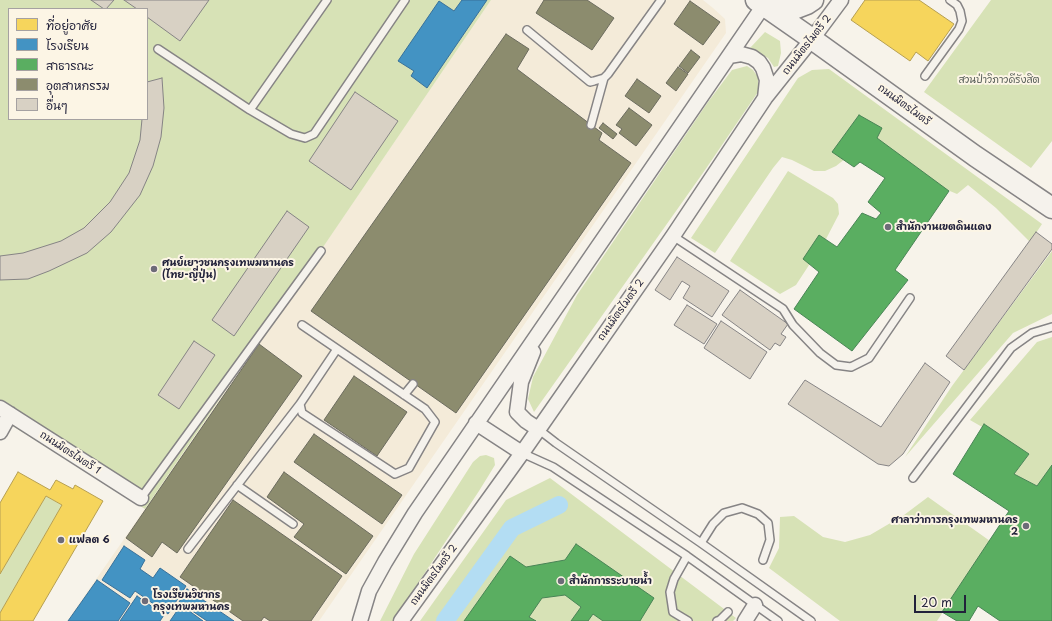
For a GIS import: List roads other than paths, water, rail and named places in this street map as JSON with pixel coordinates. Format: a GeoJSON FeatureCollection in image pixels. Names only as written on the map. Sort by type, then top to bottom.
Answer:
{"type":"FeatureCollection","features":[{"type":"Feature","properties":{"kind":"street"},"geometry":{"type":"LineString","coordinates":[[360,621],[369,592],[385,562],[415,513],[729,56],[763,2],[794,9],[807,4],[812,0]]}},
{"type":"Feature","properties":{"kind":"street","name":"ถนนมิตรไมตรี 2"},"geometry":{"type":"LineString","coordinates":[[401,621],[522,453],[672,236],[765,98],[841,0]]}},
{"type":"Feature","properties":{"kind":"street","name":"ถนนมิตรไมตรี"},"geometry":{"type":"LineString","coordinates":[[763,2],[975,156],[1052,208]]}},
{"type":"Feature","properties":{"kind":"street"},"geometry":{"type":"LineString","coordinates":[[729,56],[740,54],[752,57],[759,62],[763,68],[766,80],[765,98]]}},
{"type":"Feature","properties":{"kind":"street"},"geometry":{"type":"LineString","coordinates":[[538,429],[526,422],[517,412],[521,382],[545,325]]}},
{"type":"Feature","properties":{"kind":"street"},"geometry":{"type":"LineString","coordinates":[[0,432],[5,411]]}},
{"type":"Feature","properties":{"kind":"street","name":"ถนนมิตรไมตรี 1"},"geometry":{"type":"LineString","coordinates":[[5,411],[140,498]]}},
{"type":"Feature","properties":{"kind":"street"},"geometry":{"type":"LineString","coordinates":[[476,423],[522,453]]}},
{"type":"Feature","properties":{"kind":"street"},"geometry":{"type":"LineString","coordinates":[[745,621],[755,605]]}},
{"type":"Feature","properties":{"kind":"lane"},"geometry":{"type":"LineString","coordinates":[[250,110],[327,0]]}},
{"type":"Feature","properties":{"kind":"lane"},"geometry":{"type":"LineString","coordinates":[[158,49],[250,110],[291,134],[305,138],[314,134],[405,0]]}},
{"type":"Feature","properties":{"kind":"lane"},"geometry":{"type":"LineString","coordinates":[[591,125],[604,78],[660,2],[652,0]]}},
{"type":"Feature","properties":{"kind":"lane"},"geometry":{"type":"LineString","coordinates":[[925,76],[959,29],[962,21],[957,5],[950,0]]}},
{"type":"Feature","properties":{"kind":"lane"},"geometry":{"type":"LineString","coordinates":[[527,30],[590,82],[604,78]]}},
{"type":"Feature","properties":{"kind":"lane"},"geometry":{"type":"LineString","coordinates":[[672,236],[783,309],[793,325],[820,353],[836,365],[851,367],[869,358],[910,298]]}},
{"type":"Feature","properties":{"kind":"lane"},"geometry":{"type":"LineString","coordinates":[[140,498],[161,472],[320,251]]}},
{"type":"Feature","properties":{"kind":"lane"},"geometry":{"type":"LineString","coordinates":[[300,404],[302,413],[395,474],[409,468],[435,422],[425,409],[302,325]]}},
{"type":"Feature","properties":{"kind":"lane"},"geometry":{"type":"LineString","coordinates":[[914,478],[1011,348],[1032,333],[1052,327]]}},
{"type":"Feature","properties":{"kind":"lane"},"geometry":{"type":"LineString","coordinates":[[188,549],[300,404],[337,349]]}},
{"type":"Feature","properties":{"kind":"lane"},"geometry":{"type":"LineString","coordinates":[[404,395],[413,384]]}},
{"type":"Feature","properties":{"kind":"lane"},"geometry":{"type":"LineString","coordinates":[[538,429],[811,621]]}},
{"type":"Feature","properties":{"kind":"lane"},"geometry":{"type":"LineString","coordinates":[[522,453],[554,467],[687,556],[778,621]]}},
{"type":"Feature","properties":{"kind":"lane"},"geometry":{"type":"LineString","coordinates":[[237,485],[293,524]]}},
{"type":"Feature","properties":{"kind":"lane"},"geometry":{"type":"LineString","coordinates":[[701,543],[713,524],[724,513],[742,508],[758,514],[768,523],[770,540],[763,560]]}},
{"type":"Feature","properties":{"kind":"lane"},"geometry":{"type":"LineString","coordinates":[[687,556],[674,579],[670,592],[673,612],[688,621]]}},
{"type":"Feature","properties":{"kind":"lane"},"geometry":{"type":"LineString","coordinates":[[717,621],[728,612]]}},
{"type":"Feature","properties":{"kind":"waterway"},"geometry":{"type":"LineString","coordinates":[[445,621],[512,528],[559,505]]}},
{"type":"Feature","properties":{"kind":"place","name":"สำนักงานเขตดินแดง"},"geometry":{"type":"Point","coordinates":[888,227]}},
{"type":"Feature","properties":{"kind":"place","name":"ศูนย์เยาวชนกรุงเทพมหานคร (ไทย-ญี่ปุ่น)"},"geometry":{"type":"Point","coordinates":[154,269]}},
{"type":"Feature","properties":{"kind":"place","name":"ศาลาว่าการกรุงเทพมหานคร 2"},"geometry":{"type":"Point","coordinates":[1026,526]}},
{"type":"Feature","properties":{"kind":"place","name":"แฟลต 6"},"geometry":{"type":"Point","coordinates":[61,540]}},
{"type":"Feature","properties":{"kind":"place","name":"สำนักการระบายน้ำ"},"geometry":{"type":"Point","coordinates":[561,581]}},
{"type":"Feature","properties":{"kind":"place","name":"โรงเรียนวิชากร กรุงเทพมหานคร"},"geometry":{"type":"Point","coordinates":[145,601]}},
{"type":"Feature","properties":{"kind":"park label","name":"สวนป่าวิภาวดีรังสิต"},"geometry":{"type":"Point","coordinates":[999,80]}}]}
